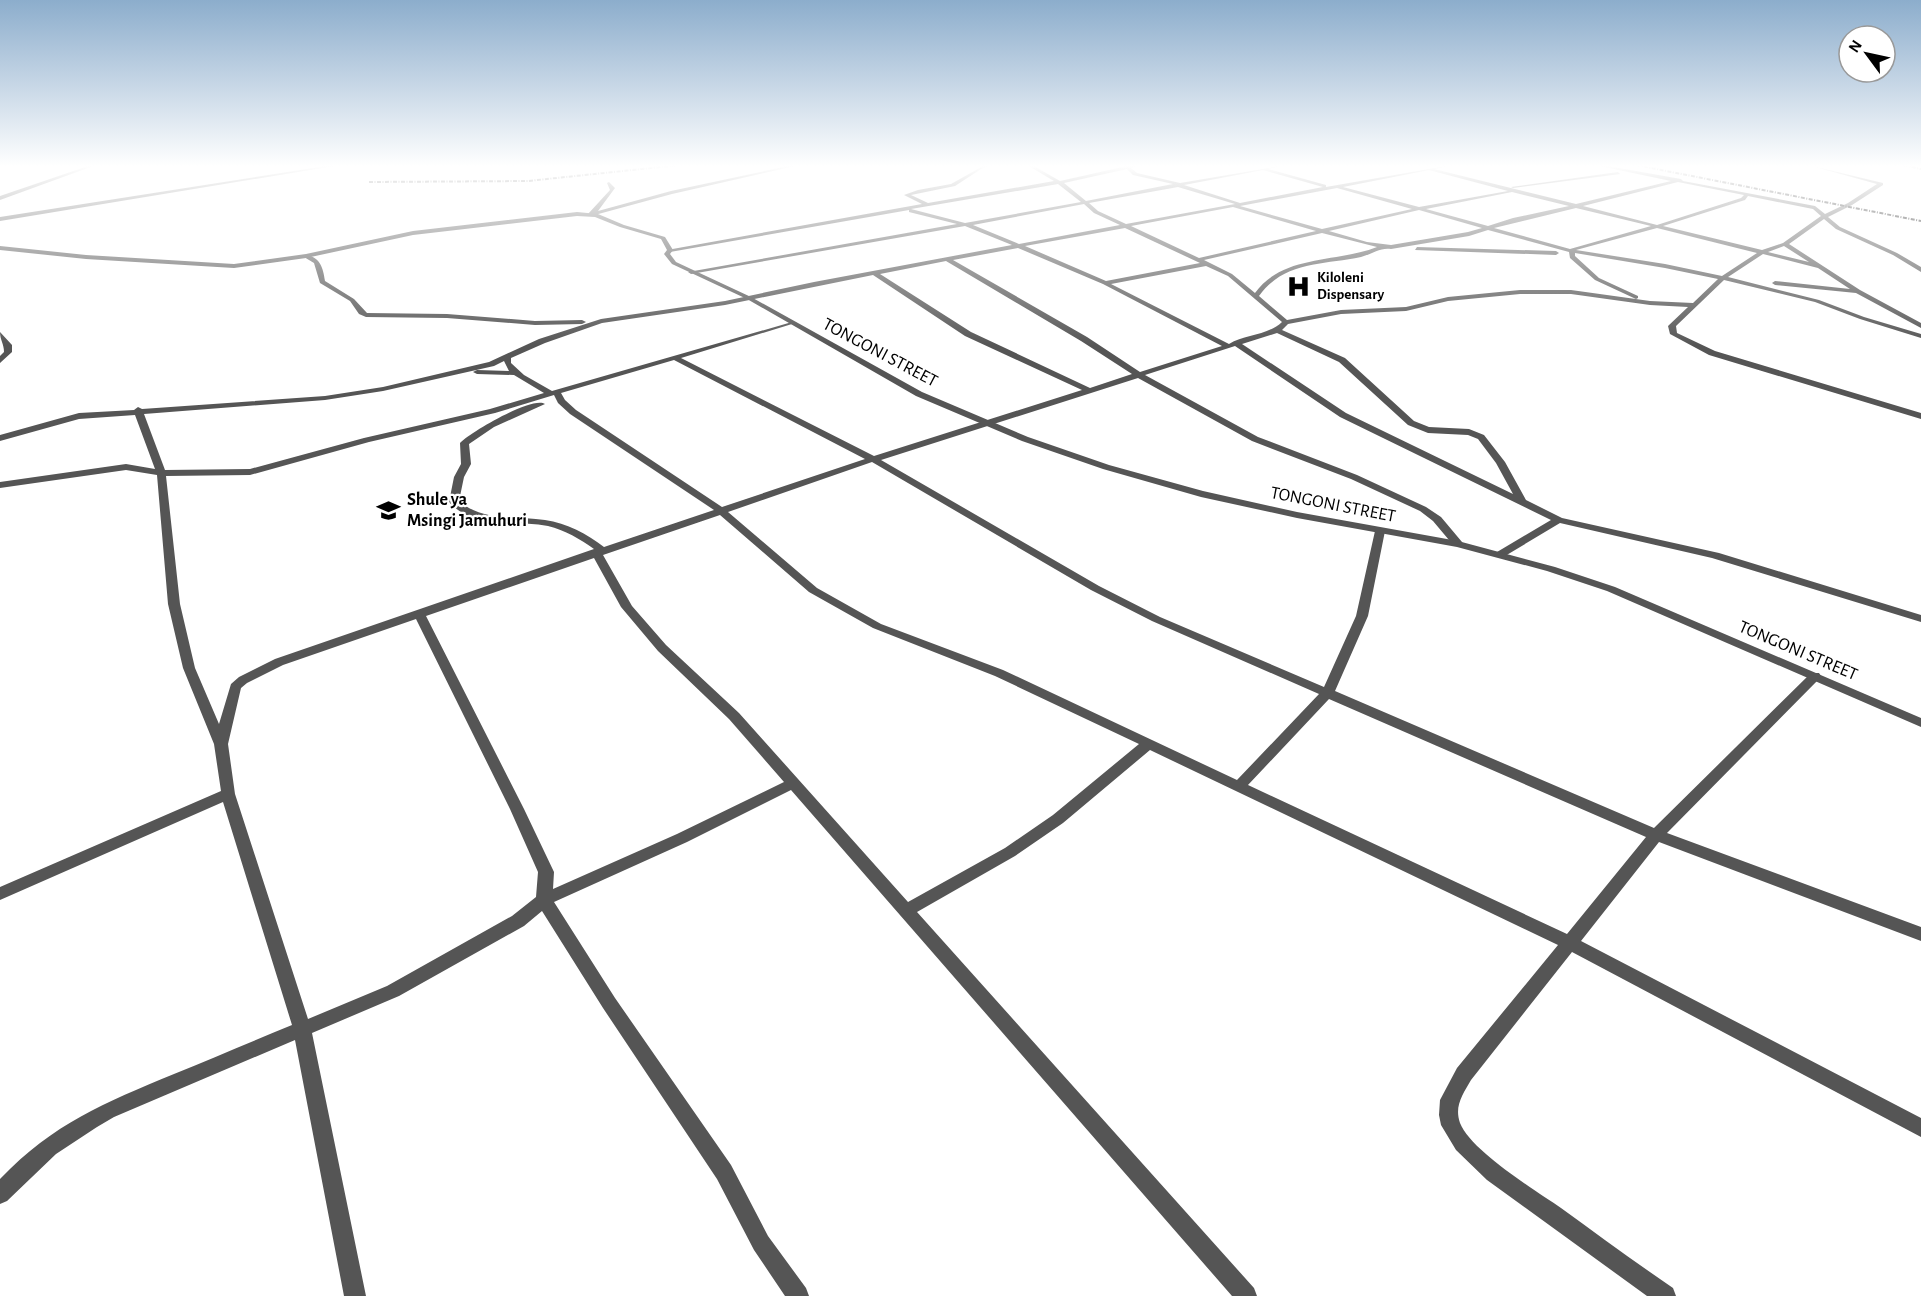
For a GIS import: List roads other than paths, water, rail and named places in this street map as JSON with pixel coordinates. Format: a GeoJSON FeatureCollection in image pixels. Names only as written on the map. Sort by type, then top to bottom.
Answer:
{"type":"FeatureCollection","features":[{"type":"Feature","properties":{"kind":"street"},"geometry":{"type":"LineString","coordinates":[[0,248],[234,266],[306,256],[380,239],[471,225]]}},
{"type":"Feature","properties":{"kind":"street"},"geometry":{"type":"LineString","coordinates":[[621,225],[663,238],[670,250],[803,225]]}},
{"type":"Feature","properties":{"kind":"street"},"geometry":{"type":"LineString","coordinates":[[691,272],[957,225]]}},
{"type":"Feature","properties":{"kind":"street"},"geometry":{"type":"LineString","coordinates":[[968,225],[1104,283],[1230,344],[1343,415],[1559,520],[1715,555],[1921,619]]}},
{"type":"Feature","properties":{"kind":"street"},"geometry":{"type":"LineString","coordinates":[[306,256],[315,260],[319,265],[322,282],[337,294],[355,302],[361,313],[366,315],[447,316],[535,323],[601,321],[749,298],[1123,225]]}},
{"type":"Feature","properties":{"kind":"street"},"geometry":{"type":"LineString","coordinates":[[1126,225],[1236,278],[1286,322]]}},
{"type":"Feature","properties":{"kind":"street"},"geometry":{"type":"LineString","coordinates":[[1302,225],[1382,247],[1559,253],[1657,225]]}},
{"type":"Feature","properties":{"kind":"street"},"geometry":{"type":"LineString","coordinates":[[1198,260],[1344,225]]}},
{"type":"Feature","properties":{"kind":"street"},"geometry":{"type":"LineString","coordinates":[[1480,225],[1570,251],[1742,281],[1817,301],[1921,336]]}},
{"type":"Feature","properties":{"kind":"street"},"geometry":{"type":"LineString","coordinates":[[1394,247],[1458,237],[1498,225]]}},
{"type":"Feature","properties":{"kind":"street"},"geometry":{"type":"LineString","coordinates":[[1661,225],[1817,266]]}},
{"type":"Feature","properties":{"kind":"street"},"geometry":{"type":"LineString","coordinates":[[1811,225],[1785,244],[1763,252],[1724,277],[1672,326],[1674,334],[1712,353],[1921,416]]}},
{"type":"Feature","properties":{"kind":"street"},"geometry":{"type":"LineString","coordinates":[[1835,225],[1895,254],[1921,270]]}},
{"type":"Feature","properties":{"kind":"street"},"geometry":{"type":"LineString","coordinates":[[1785,244],[1858,291],[1921,326]]}},
{"type":"Feature","properties":{"kind":"street"},"geometry":{"type":"LineString","coordinates":[[1255,297],[1264,283],[1289,270],[1372,252],[1382,247]]}},
{"type":"Feature","properties":{"kind":"street","name":"TONGONI STREET"},"geometry":{"type":"LineString","coordinates":[[670,250],[666,254],[669,258],[691,272],[749,298],[919,394],[1025,439],[1106,467],[1253,507],[1458,544],[1501,554],[1611,589],[1921,723]]}},
{"type":"Feature","properties":{"kind":"street"},"geometry":{"type":"LineString","coordinates":[[1570,251],[1572,257],[1589,273],[1650,303],[1674,311],[1678,321]]}},
{"type":"Feature","properties":{"kind":"street"},"geometry":{"type":"LineString","coordinates":[[947,259],[1084,339],[1139,375],[1255,439],[1354,477],[1405,500],[1437,519],[1458,544]]}},
{"type":"Feature","properties":{"kind":"street"},"geometry":{"type":"LineString","coordinates":[[1104,283],[1206,264]]}},
{"type":"Feature","properties":{"kind":"street"},"geometry":{"type":"LineString","coordinates":[[876,273],[968,334],[1087,389]]}},
{"type":"Feature","properties":{"kind":"street"},"geometry":{"type":"LineString","coordinates":[[1742,281],[1858,291]]}},
{"type":"Feature","properties":{"kind":"street"},"geometry":{"type":"LineString","coordinates":[[221,744],[235,687],[243,680],[279,662],[598,551],[983,422],[1277,330],[1286,322],[1341,312],[1406,309],[1466,297],[1520,292],[1577,293],[1650,303],[1695,305]]}},
{"type":"Feature","properties":{"kind":"street"},"geometry":{"type":"LineString","coordinates":[[0,438],[79,416],[325,398],[383,389],[464,372],[508,358],[542,341],[601,321]]}},
{"type":"Feature","properties":{"kind":"street"},"geometry":{"type":"LineString","coordinates":[[0,486],[126,467],[161,473],[250,472],[279,462],[556,395],[790,323]]}},
{"type":"Feature","properties":{"kind":"street"},"geometry":{"type":"LineString","coordinates":[[1277,330],[1349,364],[1411,423],[1428,430],[1469,432],[1481,437],[1500,462],[1524,504]]}},
{"type":"Feature","properties":{"kind":"street"},"geometry":{"type":"LineString","coordinates":[[0,334],[8,345],[8,352],[0,361]]}},
{"type":"Feature","properties":{"kind":"street"},"geometry":{"type":"LineString","coordinates":[[508,358],[507,363],[514,373]]}},
{"type":"Feature","properties":{"kind":"street"},"geometry":{"type":"LineString","coordinates":[[676,358],[873,459],[1095,588],[1156,619],[1656,835],[1921,934]]}},
{"type":"Feature","properties":{"kind":"street"},"geometry":{"type":"LineString","coordinates":[[464,372],[514,373],[556,395],[573,412],[720,510],[813,590],[877,626],[999,673],[1570,943],[1921,1128]]}},
{"type":"Feature","properties":{"kind":"street"},"geometry":{"type":"LineString","coordinates":[[556,395],[476,432],[464,442],[465,464],[459,477],[454,502],[461,510],[474,515],[546,523],[568,529],[587,538],[598,551],[627,607],[662,648],[734,716],[1246,1296]]}},
{"type":"Feature","properties":{"kind":"street"},"geometry":{"type":"LineString","coordinates":[[138,410],[161,473],[174,604],[189,668],[221,744],[228,794],[302,1028],[355,1296]]}},
{"type":"Feature","properties":{"kind":"street"},"geometry":{"type":"LineString","coordinates":[[1501,554],[1559,520]]}},
{"type":"Feature","properties":{"kind":"street"},"geometry":{"type":"LineString","coordinates":[[1240,785],[1328,692],[1362,616],[1380,531]]}},
{"type":"Feature","properties":{"kind":"street"},"geometry":{"type":"LineString","coordinates":[[419,614],[517,809],[546,872],[544,900],[609,1003],[724,1172],[761,1243],[798,1296]]}},
{"type":"Feature","properties":{"kind":"street"},"geometry":{"type":"LineString","coordinates":[[1665,1296],[1494,1173],[1468,1150],[1456,1134],[1451,1122],[1449,1104],[1464,1074],[1656,835],[1815,676]]}},
{"type":"Feature","properties":{"kind":"street"},"geometry":{"type":"LineString","coordinates":[[905,911],[1010,852],[1058,819],[1149,743]]}},
{"type":"Feature","properties":{"kind":"street"},"geometry":{"type":"LineString","coordinates":[[0,1194],[32,1160],[69,1131],[106,1111],[393,991],[440,967],[518,921],[544,900],[682,838],[793,783]]}},
{"type":"Feature","properties":{"kind":"street"},"geometry":{"type":"LineString","coordinates":[[0,894],[228,794]]}},
{"type":"Feature","properties":{"kind":"place","name":"Kiloleni Dispensary"},"geometry":{"type":"Point","coordinates":[1299,286]}},
{"type":"Feature","properties":{"kind":"place","name":"Shule ya Msingi Jamuhuri"},"geometry":{"type":"Point","coordinates":[389,510]}}]}
